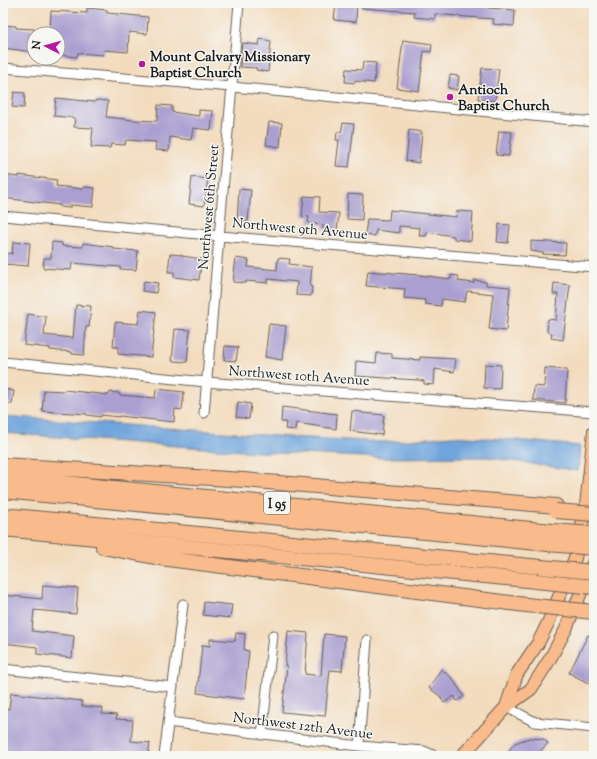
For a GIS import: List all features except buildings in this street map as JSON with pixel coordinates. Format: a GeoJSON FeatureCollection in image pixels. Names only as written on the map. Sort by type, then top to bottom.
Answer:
{"type":"FeatureCollection","features":[{"type":"Feature","properties":{"kind":"highway"},"geometry":{"type":"LineString","coordinates":[[3,465],[251,481],[469,500],[514,507],[594,508]]}},
{"type":"Feature","properties":{"kind":"highway","name":"I 95"},"geometry":{"type":"LineString","coordinates":[[3,477],[550,537],[594,534]]}},
{"type":"Feature","properties":{"kind":"highway"},"geometry":{"type":"LineString","coordinates":[[3,491],[550,537],[594,548]]}},
{"type":"Feature","properties":{"kind":"highway"},"geometry":{"type":"LineString","coordinates":[[556,508],[594,514]]}},
{"type":"Feature","properties":{"kind":"highway"},"geometry":{"type":"LineString","coordinates":[[3,515],[594,572]]}},
{"type":"Feature","properties":{"kind":"highway"},"geometry":{"type":"LineString","coordinates":[[3,529],[594,587]]}},
{"type":"Feature","properties":{"kind":"highway"},"geometry":{"type":"LineString","coordinates":[[18,530],[160,558],[448,594],[527,602],[594,606]]}},
{"type":"Feature","properties":{"kind":"highway"},"geometry":{"type":"LineString","coordinates":[[527,602],[594,612]]}},
{"type":"Feature","properties":{"kind":"main road"},"geometry":{"type":"LineString","coordinates":[[506,707],[517,674],[538,643],[548,623],[575,558],[586,506],[594,430]]}},
{"type":"Feature","properties":{"kind":"main road"},"geometry":{"type":"LineString","coordinates":[[462,756],[506,707],[531,689],[550,659],[566,628],[594,561]]}},
{"type":"Feature","properties":{"kind":"street","name":"Northwest 6th Street"},"geometry":{"type":"LineString","coordinates":[[204,413],[239,3]]}},
{"type":"Feature","properties":{"kind":"street"},"geometry":{"type":"LineString","coordinates":[[3,68],[232,87],[594,122]]}},
{"type":"Feature","properties":{"kind":"street","name":"Northwest 9th Avenue"},"geometry":{"type":"LineString","coordinates":[[3,216],[220,236],[594,266]]}},
{"type":"Feature","properties":{"kind":"street","name":"Northwest 10th Avenue"},"geometry":{"type":"LineString","coordinates":[[3,362],[206,382],[594,412]]}},
{"type":"Feature","properties":{"kind":"street"},"geometry":{"type":"LineString","coordinates":[[164,756],[183,604]]}},
{"type":"Feature","properties":{"kind":"street"},"geometry":{"type":"LineString","coordinates":[[262,734],[273,635]]}},
{"type":"Feature","properties":{"kind":"street"},"geometry":{"type":"LineString","coordinates":[[359,746],[367,640]]}},
{"type":"Feature","properties":{"kind":"street"},"geometry":{"type":"LineString","coordinates":[[3,669],[173,687]]}},
{"type":"Feature","properties":{"kind":"street"},"geometry":{"type":"LineString","coordinates":[[506,707],[535,722],[594,728]]}},
{"type":"Feature","properties":{"kind":"street","name":"Northwest 12th Avenue"},"geometry":{"type":"LineString","coordinates":[[168,722],[359,746],[424,751],[435,756]]}},
{"type":"Feature","properties":{"kind":"water"},"geometry":{"type":"Polygon","coordinates":[[[3,416],[291,437],[385,442],[451,436],[580,446],[578,471],[486,457],[385,458],[257,452],[3,433],[3,416]]]}},
{"type":"Feature","properties":{"kind":"place","name":"Mount Calvary Missionary Baptist Church"},"geometry":{"type":"Point","coordinates":[142,64]}},
{"type":"Feature","properties":{"kind":"place","name":"Antioch Baptist Church"},"geometry":{"type":"Point","coordinates":[450,97]}}]}
